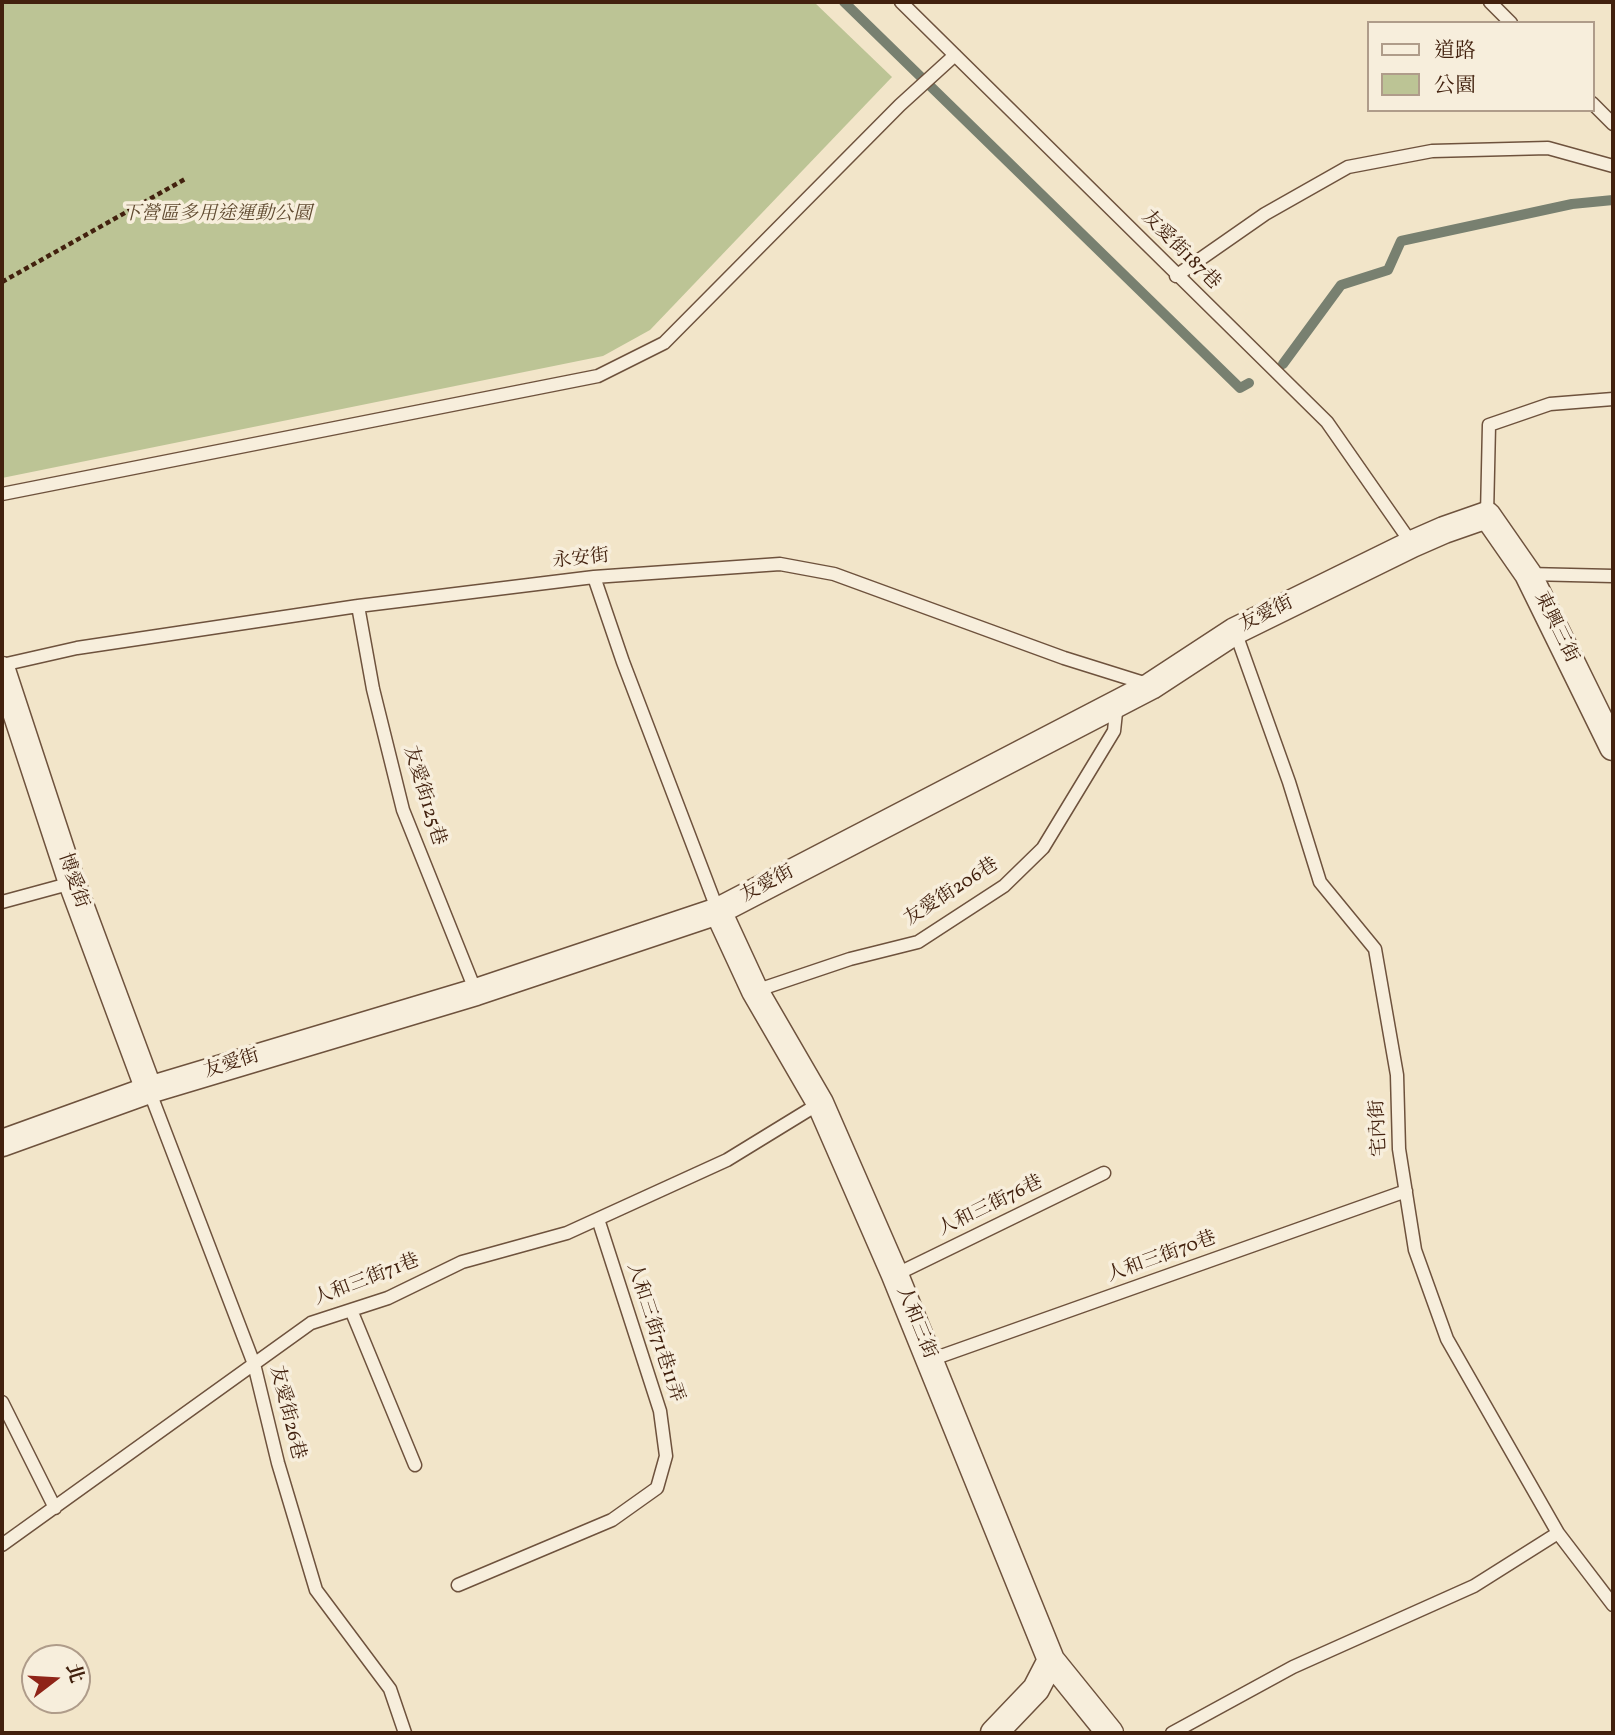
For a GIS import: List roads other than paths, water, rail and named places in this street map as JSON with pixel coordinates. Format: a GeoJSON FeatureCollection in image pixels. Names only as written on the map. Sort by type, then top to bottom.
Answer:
{"type":"FeatureCollection","features":[{"type":"Feature","properties":{"kind":"street","name":"友愛街"},"geometry":{"type":"LineString","coordinates":[[2,1143],[149,1090],[475,992],[718,911],[1151,685],[1235,631],[1412,544],[1487,515]]}},
{"type":"Feature","properties":{"kind":"street","name":"東興三街"},"geometry":{"type":"LineString","coordinates":[[1487,515],[1528,574],[1613,747]]}},
{"type":"Feature","properties":{"kind":"street","name":"博愛街"},"geometry":{"type":"LineString","coordinates":[[2,667],[72,883],[149,1090]]}},
{"type":"Feature","properties":{"kind":"street","name":"人和三街"},"geometry":{"type":"LineString","coordinates":[[718,911],[755,990],[820,1103],[895,1275],[1051,1660],[1110,1733]]}},
{"type":"Feature","properties":{"kind":"street"},"geometry":{"type":"LineString","coordinates":[[994,1733],[1036,1689],[1051,1660]]}},
{"type":"Feature","properties":{"kind":"lane","name":"友愛街187巷"},"geometry":{"type":"LineString","coordinates":[[901,2],[1327,422],[1412,544]]}},
{"type":"Feature","properties":{"kind":"lane"},"geometry":{"type":"LineString","coordinates":[[1490,2],[1509,21]]}},
{"type":"Feature","properties":{"kind":"lane"},"geometry":{"type":"LineString","coordinates":[[2,494],[598,376],[664,343],[900,104],[955,55]]}},
{"type":"Feature","properties":{"kind":"lane"},"geometry":{"type":"LineString","coordinates":[[1594,105],[1613,124]]}},
{"type":"Feature","properties":{"kind":"lane"},"geometry":{"type":"LineString","coordinates":[[1176,276],[1265,214],[1349,167],[1432,151],[1548,148],[1613,166]]}},
{"type":"Feature","properties":{"kind":"lane"},"geometry":{"type":"LineString","coordinates":[[1487,515],[1489,425],[1550,404],[1613,399]]}},
{"type":"Feature","properties":{"kind":"lane","name":"永安街"},"geometry":{"type":"LineString","coordinates":[[2,667],[76,648],[358,606],[594,577],[780,564],[834,574],[1064,658],[1151,685]]}},
{"type":"Feature","properties":{"kind":"lane"},"geometry":{"type":"LineString","coordinates":[[1528,574],[1613,576]]}},
{"type":"Feature","properties":{"kind":"lane"},"geometry":{"type":"LineString","coordinates":[[594,577],[623,662],[718,911]]}},
{"type":"Feature","properties":{"kind":"lane","name":"友愛街125巷"},"geometry":{"type":"LineString","coordinates":[[358,606],[373,689],[403,810],[475,992]]}},
{"type":"Feature","properties":{"kind":"lane","name":"宅內街"},"geometry":{"type":"LineString","coordinates":[[1235,631],[1289,782],[1320,883],[1375,949],[1397,1075],[1399,1149],[1415,1250],[1447,1339],[1558,1533],[1613,1605]]}},
{"type":"Feature","properties":{"kind":"lane","name":"友愛街206巷"},"geometry":{"type":"LineString","coordinates":[[755,990],[850,959],[918,942],[1004,886],[1044,848],[1114,731],[1117,703]]}},
{"type":"Feature","properties":{"kind":"lane"},"geometry":{"type":"LineString","coordinates":[[2,902],[72,883]]}},
{"type":"Feature","properties":{"kind":"lane","name":"友愛街26巷"},"geometry":{"type":"LineString","coordinates":[[149,1090],[254,1364],[278,1463],[316,1590],[390,1689],[405,1733]]}},
{"type":"Feature","properties":{"kind":"lane","name":"人和三街71巷"},"geometry":{"type":"LineString","coordinates":[[2,1545],[311,1323],[388,1298],[462,1262],[567,1233],[727,1160],[820,1103]]}},
{"type":"Feature","properties":{"kind":"lane","name":"人和三街76巷"},"geometry":{"type":"LineString","coordinates":[[895,1275],[1104,1173]]}},
{"type":"Feature","properties":{"kind":"lane","name":"人和三街70巷"},"geometry":{"type":"LineString","coordinates":[[930,1360],[1406,1191]]}},
{"type":"Feature","properties":{"kind":"lane","name":"人和三街71巷11弄"},"geometry":{"type":"LineString","coordinates":[[458,1585],[612,1520],[657,1488],[666,1455],[660,1411],[598,1219]]}},
{"type":"Feature","properties":{"kind":"lane"},"geometry":{"type":"LineString","coordinates":[[351,1310],[415,1465]]}},
{"type":"Feature","properties":{"kind":"lane"},"geometry":{"type":"LineString","coordinates":[[2,1402],[55,1508]]}},
{"type":"Feature","properties":{"kind":"lane"},"geometry":{"type":"LineString","coordinates":[[1172,1733],[1293,1667],[1474,1586],[1558,1533]]}},
{"type":"Feature","properties":{"kind":"waterway"},"geometry":{"type":"LineString","coordinates":[[844,2],[1240,388],[1249,383]]}},
{"type":"Feature","properties":{"kind":"waterway"},"geometry":{"type":"LineString","coordinates":[[1283,364],[1341,285],[1388,270],[1401,241],[1572,204],[1613,200]]}},
{"type":"Feature","properties":{"kind":"park label","name":"下營區多用途運動公園"},"geometry":{"type":"Point","coordinates":[217,216]}}]}
